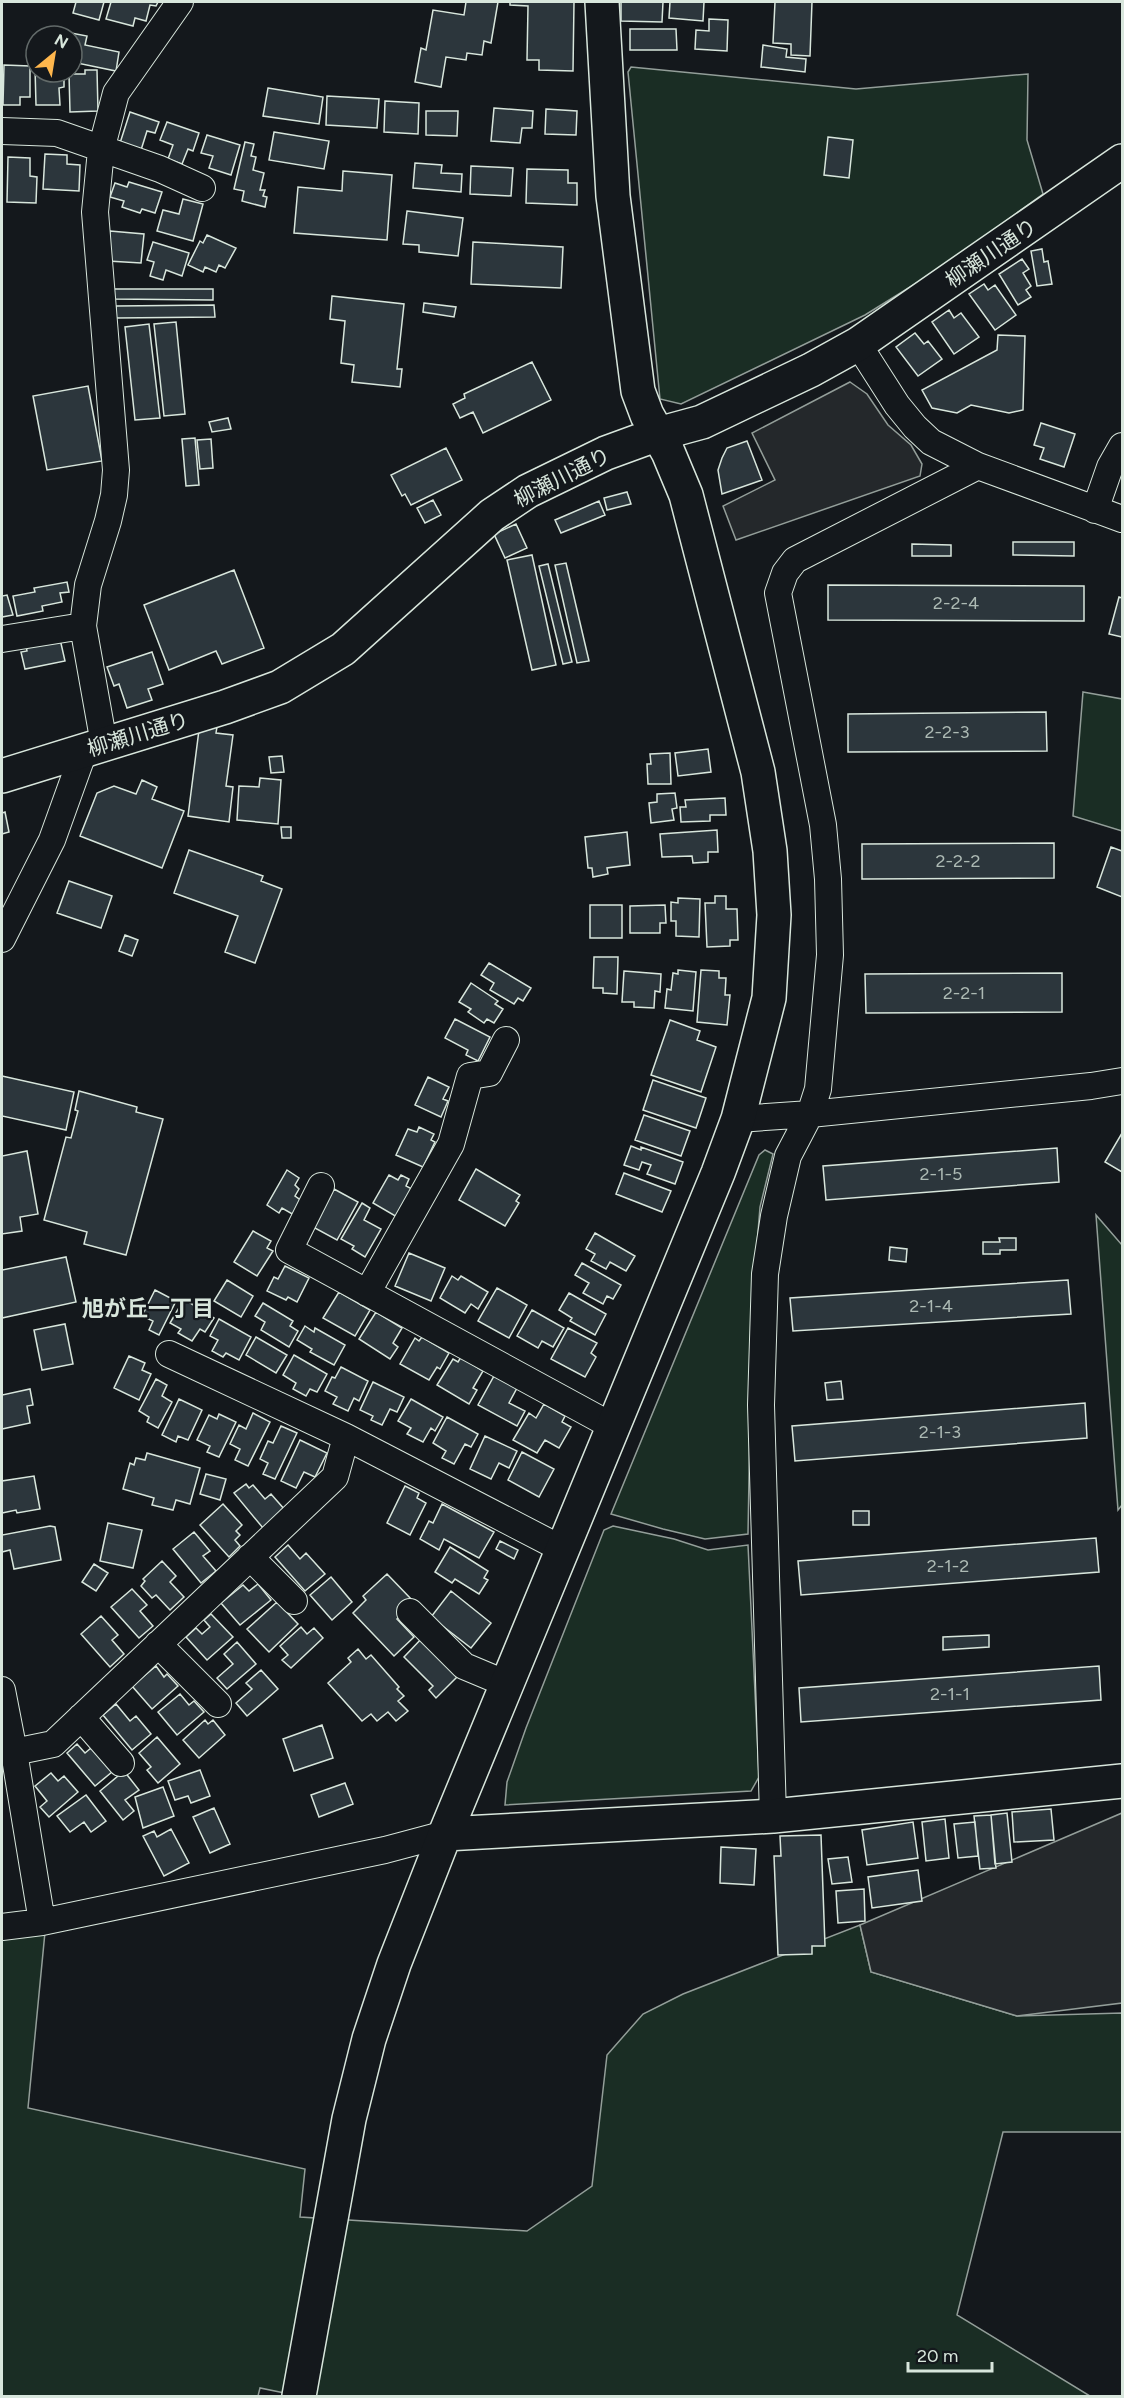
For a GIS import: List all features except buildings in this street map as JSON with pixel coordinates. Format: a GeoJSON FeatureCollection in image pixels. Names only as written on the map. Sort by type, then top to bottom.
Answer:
{"type":"FeatureCollection","features":[{"type":"Feature","properties":{"kind":"street"},"geometry":{"type":"LineString","coordinates":[[2,939],[52,840],[94,748],[83,626],[88,585],[108,521],[114,495],[116,470],[95,212],[101,150],[116,93],[180,2]]}},
{"type":"Feature","properties":{"kind":"street"},"geometry":{"type":"LineString","coordinates":[[299,2397],[349,2119],[369,2039],[394,1964],[612,1426],[718,1173],[738,1119],[769,998],[774,915],[770,851],[758,772],[686,495],[668,452],[647,415],[638,391],[613,196],[602,2]]}},
{"type":"Feature","properties":{"kind":"street"},"geometry":{"type":"LineString","coordinates":[[2,131],[57,133],[160,169],[202,188]]}},
{"type":"Feature","properties":{"kind":"street","name":"柳瀬川通り"},"geometry":{"type":"LineString","coordinates":[[2,776],[225,707],[280,687],[343,649],[492,515],[528,491],[596,458],[658,434],[702,422],[812,370],[858,344],[1122,161]]}},
{"type":"Feature","properties":{"kind":"street"},"geometry":{"type":"LineString","coordinates":[[858,344],[897,405],[915,427],[931,441],[978,466],[1122,519]]}},
{"type":"Feature","properties":{"kind":"street"},"geometry":{"type":"LineString","coordinates":[[1095,510],[1110,467],[1122,446]]}},
{"type":"Feature","properties":{"kind":"street"},"geometry":{"type":"LineString","coordinates":[[773,1816],[761,1405],[765,1274],[774,1216],[788,1156],[810,1114],[818,1089],[830,955],[828,879],[823,825],[778,593],[785,573],[795,560],[978,466]]}},
{"type":"Feature","properties":{"kind":"street"},"geometry":{"type":"LineString","coordinates":[[2,639],[83,626]]}},
{"type":"Feature","properties":{"kind":"street"},"geometry":{"type":"LineString","coordinates":[[367,1293],[451,1144],[470,1076],[489,1072],[506,1040]]}},
{"type":"Feature","properties":{"kind":"street"},"geometry":{"type":"LineString","coordinates":[[738,1119],[1091,1086],[1122,1080]]}},
{"type":"Feature","properties":{"kind":"street"},"geometry":{"type":"LineString","coordinates":[[321,1186],[289,1250],[612,1426]]}},
{"type":"Feature","properties":{"kind":"street"},"geometry":{"type":"LineString","coordinates":[[169,1354],[346,1437],[562,1549]]}},
{"type":"Feature","properties":{"kind":"street"},"geometry":{"type":"LineString","coordinates":[[14,1752],[53,1744],[81,1718],[335,1477],[346,1437]]}},
{"type":"Feature","properties":{"kind":"street"},"geometry":{"type":"LineString","coordinates":[[250,1557],[294,1601]]}},
{"type":"Feature","properties":{"kind":"street"},"geometry":{"type":"LineString","coordinates":[[410,1612],[464,1666],[507,1684]]}},
{"type":"Feature","properties":{"kind":"street"},"geometry":{"type":"LineString","coordinates":[[158,1644],[218,1704]]}},
{"type":"Feature","properties":{"kind":"street"},"geometry":{"type":"LineString","coordinates":[[2,1690],[42,1922]]}},
{"type":"Feature","properties":{"kind":"street"},"geometry":{"type":"LineString","coordinates":[[81,1718],[121,1763]]}},
{"type":"Feature","properties":{"kind":"street"},"geometry":{"type":"LineString","coordinates":[[2,1927],[42,1922],[385,1850],[445,1834],[773,1816],[1122,1780]]}},
{"type":"Feature","properties":{"kind":"green space"},"geometry":{"type":"Polygon","coordinates":[[[631,67],[856,89],[1028,74],[1027,140],[1043,194],[944,266],[865,315],[681,404],[660,399],[628,72],[631,67]]]}},
{"type":"Feature","properties":{"kind":"green space"},"geometry":{"type":"Polygon","coordinates":[[[1083,692],[1122,699],[1122,831],[1073,816],[1083,692]]]}},
{"type":"Feature","properties":{"kind":"green space"},"geometry":{"type":"Polygon","coordinates":[[[765,1150],[773,1154],[760,1207],[752,1308],[748,1534],[705,1539],[611,1514],[759,1155],[765,1150]]]}},
{"type":"Feature","properties":{"kind":"green space"},"geometry":{"type":"Polygon","coordinates":[[[1096,1215],[1122,1245],[1122,1505],[1118,1510],[1096,1215]]]}},
{"type":"Feature","properties":{"kind":"green space"},"geometry":{"type":"Polygon","coordinates":[[[613,1526],[674,1539],[708,1550],[748,1545],[759,1777],[751,1791],[505,1805],[507,1782],[526,1728],[604,1530],[613,1526]]]}},
{"type":"Feature","properties":{"kind":"green space"},"geometry":{"type":"Polygon","coordinates":[[[860,1925],[871,1972],[1017,2016],[1122,2013],[1122,2132],[1003,2132],[957,2315],[1090,2396],[299,2396],[260,2388],[258,2396],[2,2396],[2,1936],[45,1932],[28,2108],[305,2169],[300,2217],[527,2231],[592,2186],[607,2055],[643,2014],[683,1994],[860,1925]]]}},
{"type":"Feature","properties":{"kind":"shaded area"},"geometry":{"type":"Polygon","coordinates":[[[850,382],[867,394],[888,425],[911,445],[922,464],[920,476],[736,540],[723,506],[775,480],[752,433],[850,382]]]}},
{"type":"Feature","properties":{"kind":"shaded area"},"geometry":{"type":"Polygon","coordinates":[[[1122,1813],[1122,2003],[1017,2016],[871,1972],[860,1925],[1122,1813]]]}},
{"type":"Feature","properties":{"kind":"district","name":"旭が丘一丁目"},"geometry":{"type":"Point","coordinates":[148,1308]}}]}
